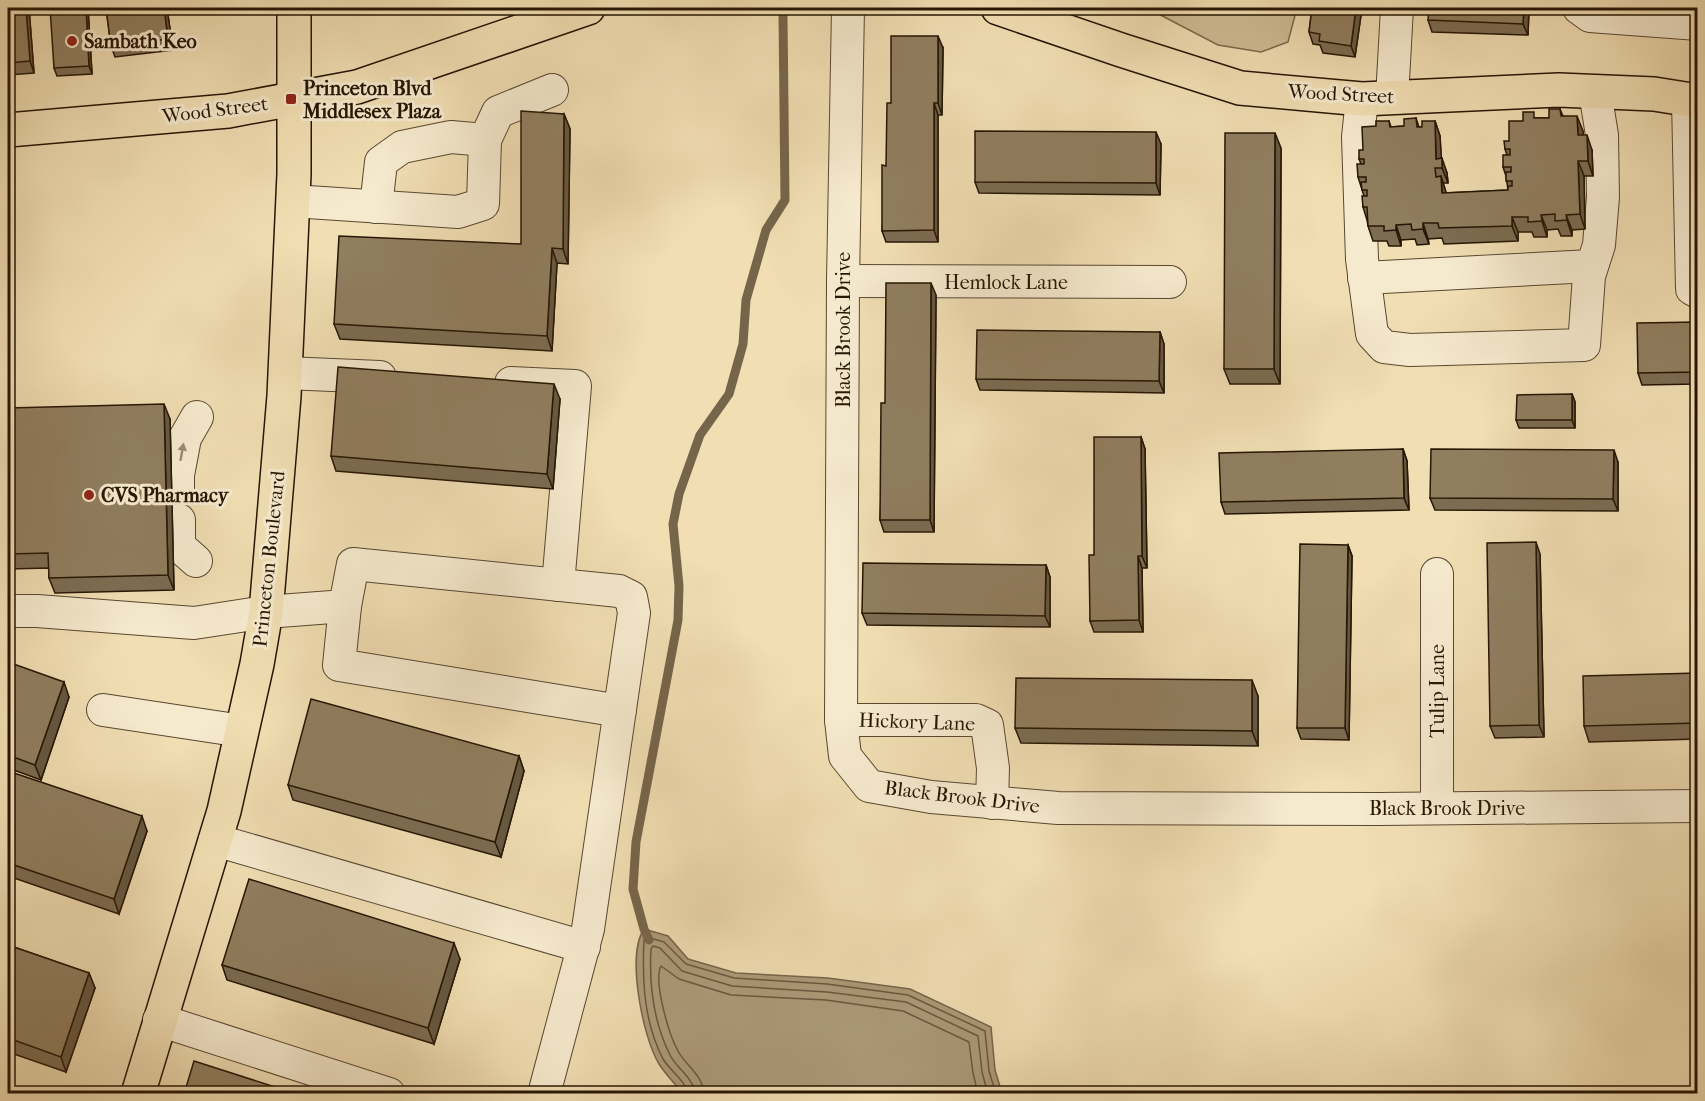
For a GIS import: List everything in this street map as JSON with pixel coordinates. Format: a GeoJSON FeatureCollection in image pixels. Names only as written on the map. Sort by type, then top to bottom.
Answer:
{"type":"FeatureCollection","features":[{"type":"Feature","properties":{"kind":"main road","name":"Princeton Boulevard"},"geometry":{"type":"LineString","coordinates":[[138,1094],[224,811],[266,612],[285,373],[293,201],[294,8]]}},
{"type":"Feature","properties":{"kind":"main road","name":"Wood Street"},"geometry":{"type":"LineString","coordinates":[[8,130],[228,111],[357,87],[588,8]]}},
{"type":"Feature","properties":{"kind":"main road","name":"Wood Street"},"geometry":{"type":"LineString","coordinates":[[998,8],[1240,87],[1377,98],[1559,90],[1654,94],[1693,101]]}},
{"type":"Feature","properties":{"kind":"street","name":"Black Brook Drive"},"geometry":{"type":"LineString","coordinates":[[848,8],[843,281],[841,720],[845,756],[869,786],[931,797],[1058,808],[1698,806]]}},
{"type":"Feature","properties":{"kind":"street"},"geometry":{"type":"LineString","coordinates":[[1397,8],[1377,98],[1358,137],[1364,278],[1372,334],[1384,347],[1410,350],[1584,345],[1591,267],[1599,245],[1603,197],[1602,135],[1595,92]]}},
{"type":"Feature","properties":{"kind":"street"},"geometry":{"type":"LineString","coordinates":[[1580,8],[1590,16],[1698,24]]}},
{"type":"Feature","properties":{"kind":"street"},"geometry":{"type":"LineString","coordinates":[[293,201],[458,212],[483,204],[485,140],[498,112],[552,90]]}},
{"type":"Feature","properties":{"kind":"street"},"geometry":{"type":"LineString","coordinates":[[1693,101],[1692,290],[1698,292]]}},
{"type":"Feature","properties":{"kind":"street"},"geometry":{"type":"LineString","coordinates":[[376,207],[381,162],[402,147],[451,137],[485,140]]}},
{"type":"Feature","properties":{"kind":"street"},"geometry":{"type":"LineString","coordinates":[[1364,278],[1591,267]]}},
{"type":"Feature","properties":{"kind":"street","name":"Hemlock Lane"},"geometry":{"type":"LineString","coordinates":[[843,281],[1170,282]]}},
{"type":"Feature","properties":{"kind":"street"},"geometry":{"type":"LineString","coordinates":[[285,373],[412,379]]}},
{"type":"Feature","properties":{"kind":"street"},"geometry":{"type":"LineString","coordinates":[[482,382],[575,386],[558,585]]}},
{"type":"Feature","properties":{"kind":"street"},"geometry":{"type":"LineString","coordinates":[[178,490],[178,476],[185,438],[197,417]]}},
{"type":"Feature","properties":{"kind":"street"},"geometry":{"type":"LineString","coordinates":[[179,520],[179,546],[196,561]]}},
{"type":"Feature","properties":{"kind":"street"},"geometry":{"type":"LineString","coordinates":[[544,1094],[588,929],[620,711],[634,613],[632,597],[619,591],[353,564],[345,606],[339,665],[620,711]]}},
{"type":"Feature","properties":{"kind":"street","name":"Tulip Lane"},"geometry":{"type":"LineString","coordinates":[[1437,574],[1437,808]]}},
{"type":"Feature","properties":{"kind":"street"},"geometry":{"type":"LineString","coordinates":[[8,611],[37,611],[194,623],[266,612],[345,606]]}},
{"type":"Feature","properties":{"kind":"street"},"geometry":{"type":"LineString","coordinates":[[103,710],[242,731]]}},
{"type":"Feature","properties":{"kind":"street","name":"Hickory Lane"},"geometry":{"type":"LineString","coordinates":[[841,720],[976,720],[987,725],[993,768],[992,803]]}},
{"type":"Feature","properties":{"kind":"street"},"geometry":{"type":"LineString","coordinates":[[215,840],[584,946]]}},
{"type":"Feature","properties":{"kind":"street"},"geometry":{"type":"LineString","coordinates":[[159,1020],[389,1094]]}},
{"type":"Feature","properties":{"kind":"shaded area"},"geometry":{"type":"Polygon","coordinates":[[[1147,8],[1297,8],[1288,42],[1261,52],[1218,45],[1147,8]]]}},
{"type":"Feature","properties":{"kind":"water"},"geometry":{"type":"Polygon","coordinates":[[[644,929],[668,936],[688,959],[736,973],[828,978],[910,989],[991,1027],[995,1070],[1002,1093],[683,1093],[659,1064],[642,1017],[636,957],[644,929]]]}},
{"type":"Feature","properties":{"kind":"building"},"geometry":{"type":"Polygon","coordinates":[[[8,8],[26,8],[30,61],[8,63],[8,8]]]}},
{"type":"Feature","properties":{"kind":"building","name":"Sambath Keo"},"geometry":{"type":"Polygon","coordinates":[[[50,8],[86,8],[89,66],[54,68],[50,8]]]}},
{"type":"Feature","properties":{"kind":"building"},"geometry":{"type":"Polygon","coordinates":[[[106,8],[164,8],[168,39],[111,46],[106,8]]]}},
{"type":"Feature","properties":{"kind":"building"},"geometry":{"type":"Polygon","coordinates":[[[1312,8],[1356,8],[1351,46],[1319,41],[1320,34],[1309,32],[1312,8]]]}},
{"type":"Feature","properties":{"kind":"building"},"geometry":{"type":"Polygon","coordinates":[[[1429,8],[1524,8],[1523,24],[1428,20],[1429,8]]]}},
{"type":"Feature","properties":{"kind":"building"},"geometry":{"type":"Polygon","coordinates":[[[891,36],[938,36],[938,103],[934,103],[934,230],[882,231],[882,165],[886,166],[887,103],[891,103],[891,36]]]}},
{"type":"Feature","properties":{"kind":"building"},"geometry":{"type":"Polygon","coordinates":[[[1549,109],[1560,109],[1561,116],[1577,116],[1578,135],[1587,135],[1588,161],[1578,161],[1580,214],[1566,215],[1567,220],[1555,221],[1555,214],[1541,215],[1542,221],[1528,222],[1528,217],[1512,217],[1512,226],[1439,228],[1438,223],[1423,223],[1423,229],[1412,230],[1411,224],[1396,225],[1396,230],[1384,231],[1384,226],[1368,226],[1367,207],[1363,207],[1362,196],[1367,196],[1367,190],[1362,190],[1361,182],[1366,182],[1366,177],[1358,177],[1357,164],[1364,164],[1364,159],[1359,159],[1359,150],[1363,150],[1362,127],[1376,126],[1376,121],[1389,121],[1390,127],[1404,126],[1404,119],[1416,118],[1417,127],[1422,127],[1422,121],[1435,121],[1436,159],[1442,158],[1442,168],[1435,168],[1436,177],[1441,176],[1442,193],[1508,190],[1508,186],[1512,186],[1512,181],[1506,181],[1506,172],[1511,172],[1511,167],[1503,167],[1503,155],[1510,155],[1510,149],[1505,149],[1504,141],[1509,141],[1509,121],[1523,121],[1523,112],[1534,112],[1534,118],[1549,118],[1549,109]]]}},
{"type":"Feature","properties":{"kind":"building"},"geometry":{"type":"Polygon","coordinates":[[[521,111],[564,114],[563,249],[552,248],[547,336],[334,324],[339,236],[521,244],[521,111]]]}},
{"type":"Feature","properties":{"kind":"building"},"geometry":{"type":"Polygon","coordinates":[[[975,131],[1156,132],[1156,183],[975,182],[975,131]]]}},
{"type":"Feature","properties":{"kind":"building"},"geometry":{"type":"Polygon","coordinates":[[[1225,133],[1275,133],[1274,369],[1224,369],[1225,133]]]}},
{"type":"Feature","properties":{"kind":"building"},"geometry":{"type":"Polygon","coordinates":[[[886,283],[931,283],[930,520],[880,520],[881,403],[885,403],[886,283]]]}},
{"type":"Feature","properties":{"kind":"building"},"geometry":{"type":"Polygon","coordinates":[[[1698,322],[1698,372],[1638,373],[1637,323],[1698,322]]]}},
{"type":"Feature","properties":{"kind":"building"},"geometry":{"type":"Polygon","coordinates":[[[977,330],[1160,332],[1159,381],[976,379],[977,330]]]}},
{"type":"Feature","properties":{"kind":"building"},"geometry":{"type":"Polygon","coordinates":[[[338,367],[554,384],[547,474],[331,456],[338,367]]]}},
{"type":"Feature","properties":{"kind":"building"},"geometry":{"type":"Polygon","coordinates":[[[1572,394],[1572,420],[1516,420],[1517,395],[1572,394]]]}},
{"type":"Feature","properties":{"kind":"building","name":"CVS Pharmacy"},"geometry":{"type":"Polygon","coordinates":[[[164,404],[168,575],[49,578],[48,553],[8,554],[8,408],[164,404]]]}},
{"type":"Feature","properties":{"kind":"building"},"geometry":{"type":"Polygon","coordinates":[[[1698,433],[1698,498],[1697,498],[1698,433]]]}},
{"type":"Feature","properties":{"kind":"building"},"geometry":{"type":"Polygon","coordinates":[[[1094,437],[1141,437],[1142,556],[1138,556],[1139,620],[1090,621],[1089,555],[1094,555],[1094,437]]]}},
{"type":"Feature","properties":{"kind":"building"},"geometry":{"type":"Polygon","coordinates":[[[1403,449],[1404,498],[1221,502],[1219,453],[1403,449]]]}},
{"type":"Feature","properties":{"kind":"building"},"geometry":{"type":"Polygon","coordinates":[[[1431,449],[1614,450],[1613,499],[1430,498],[1431,449]]]}},
{"type":"Feature","properties":{"kind":"building"},"geometry":{"type":"Polygon","coordinates":[[[1536,542],[1539,725],[1490,726],[1487,543],[1536,542]]]}},
{"type":"Feature","properties":{"kind":"building"},"geometry":{"type":"Polygon","coordinates":[[[1300,544],[1348,545],[1345,728],[1297,728],[1300,544]]]}},
{"type":"Feature","properties":{"kind":"building"},"geometry":{"type":"Polygon","coordinates":[[[863,563],[1046,565],[1045,616],[862,613],[863,563]]]}},
{"type":"Feature","properties":{"kind":"building"},"geometry":{"type":"Polygon","coordinates":[[[8,662],[64,682],[35,765],[8,755],[8,662]]]}},
{"type":"Feature","properties":{"kind":"building"},"geometry":{"type":"Polygon","coordinates":[[[1698,673],[1698,723],[1584,726],[1583,676],[1698,673]]]}},
{"type":"Feature","properties":{"kind":"building"},"geometry":{"type":"Polygon","coordinates":[[[1016,678],[1252,680],[1252,731],[1015,728],[1016,678]]]}},
{"type":"Feature","properties":{"kind":"building"},"geometry":{"type":"Polygon","coordinates":[[[311,699],[519,756],[495,842],[288,785],[311,699]]]}},
{"type":"Feature","properties":{"kind":"building"},"geometry":{"type":"Polygon","coordinates":[[[14,773],[142,816],[114,899],[8,863],[8,793],[14,773]]]}},
{"type":"Feature","properties":{"kind":"building"},"geometry":{"type":"Polygon","coordinates":[[[249,879],[454,943],[428,1028],[222,965],[249,879]]]}},
{"type":"Feature","properties":{"kind":"building"},"geometry":{"type":"Polygon","coordinates":[[[8,945],[89,973],[61,1057],[8,1038],[8,945]]]}},
{"type":"Feature","properties":{"kind":"building"},"geometry":{"type":"Polygon","coordinates":[[[194,1061],[297,1094],[184,1094],[194,1061]]]}},
{"type":"Feature","properties":{"kind":"waterway"},"geometry":{"type":"LineString","coordinates":[[649,940],[633,889],[636,842],[678,620],[679,586],[673,524],[679,494],[700,435],[729,394],[743,344],[746,300],[766,230],[785,200],[783,16]]}},
{"type":"Feature","properties":{"kind":"place","name":"Sambath Keo"},"geometry":{"type":"Point","coordinates":[72,41]}},
{"type":"Feature","properties":{"kind":"place","name":"Princeton Blvd Middlesex Plaza"},"geometry":{"type":"Point","coordinates":[291,99]}},
{"type":"Feature","properties":{"kind":"place","name":"CVS Pharmacy"},"geometry":{"type":"Point","coordinates":[89,495]}}]}
